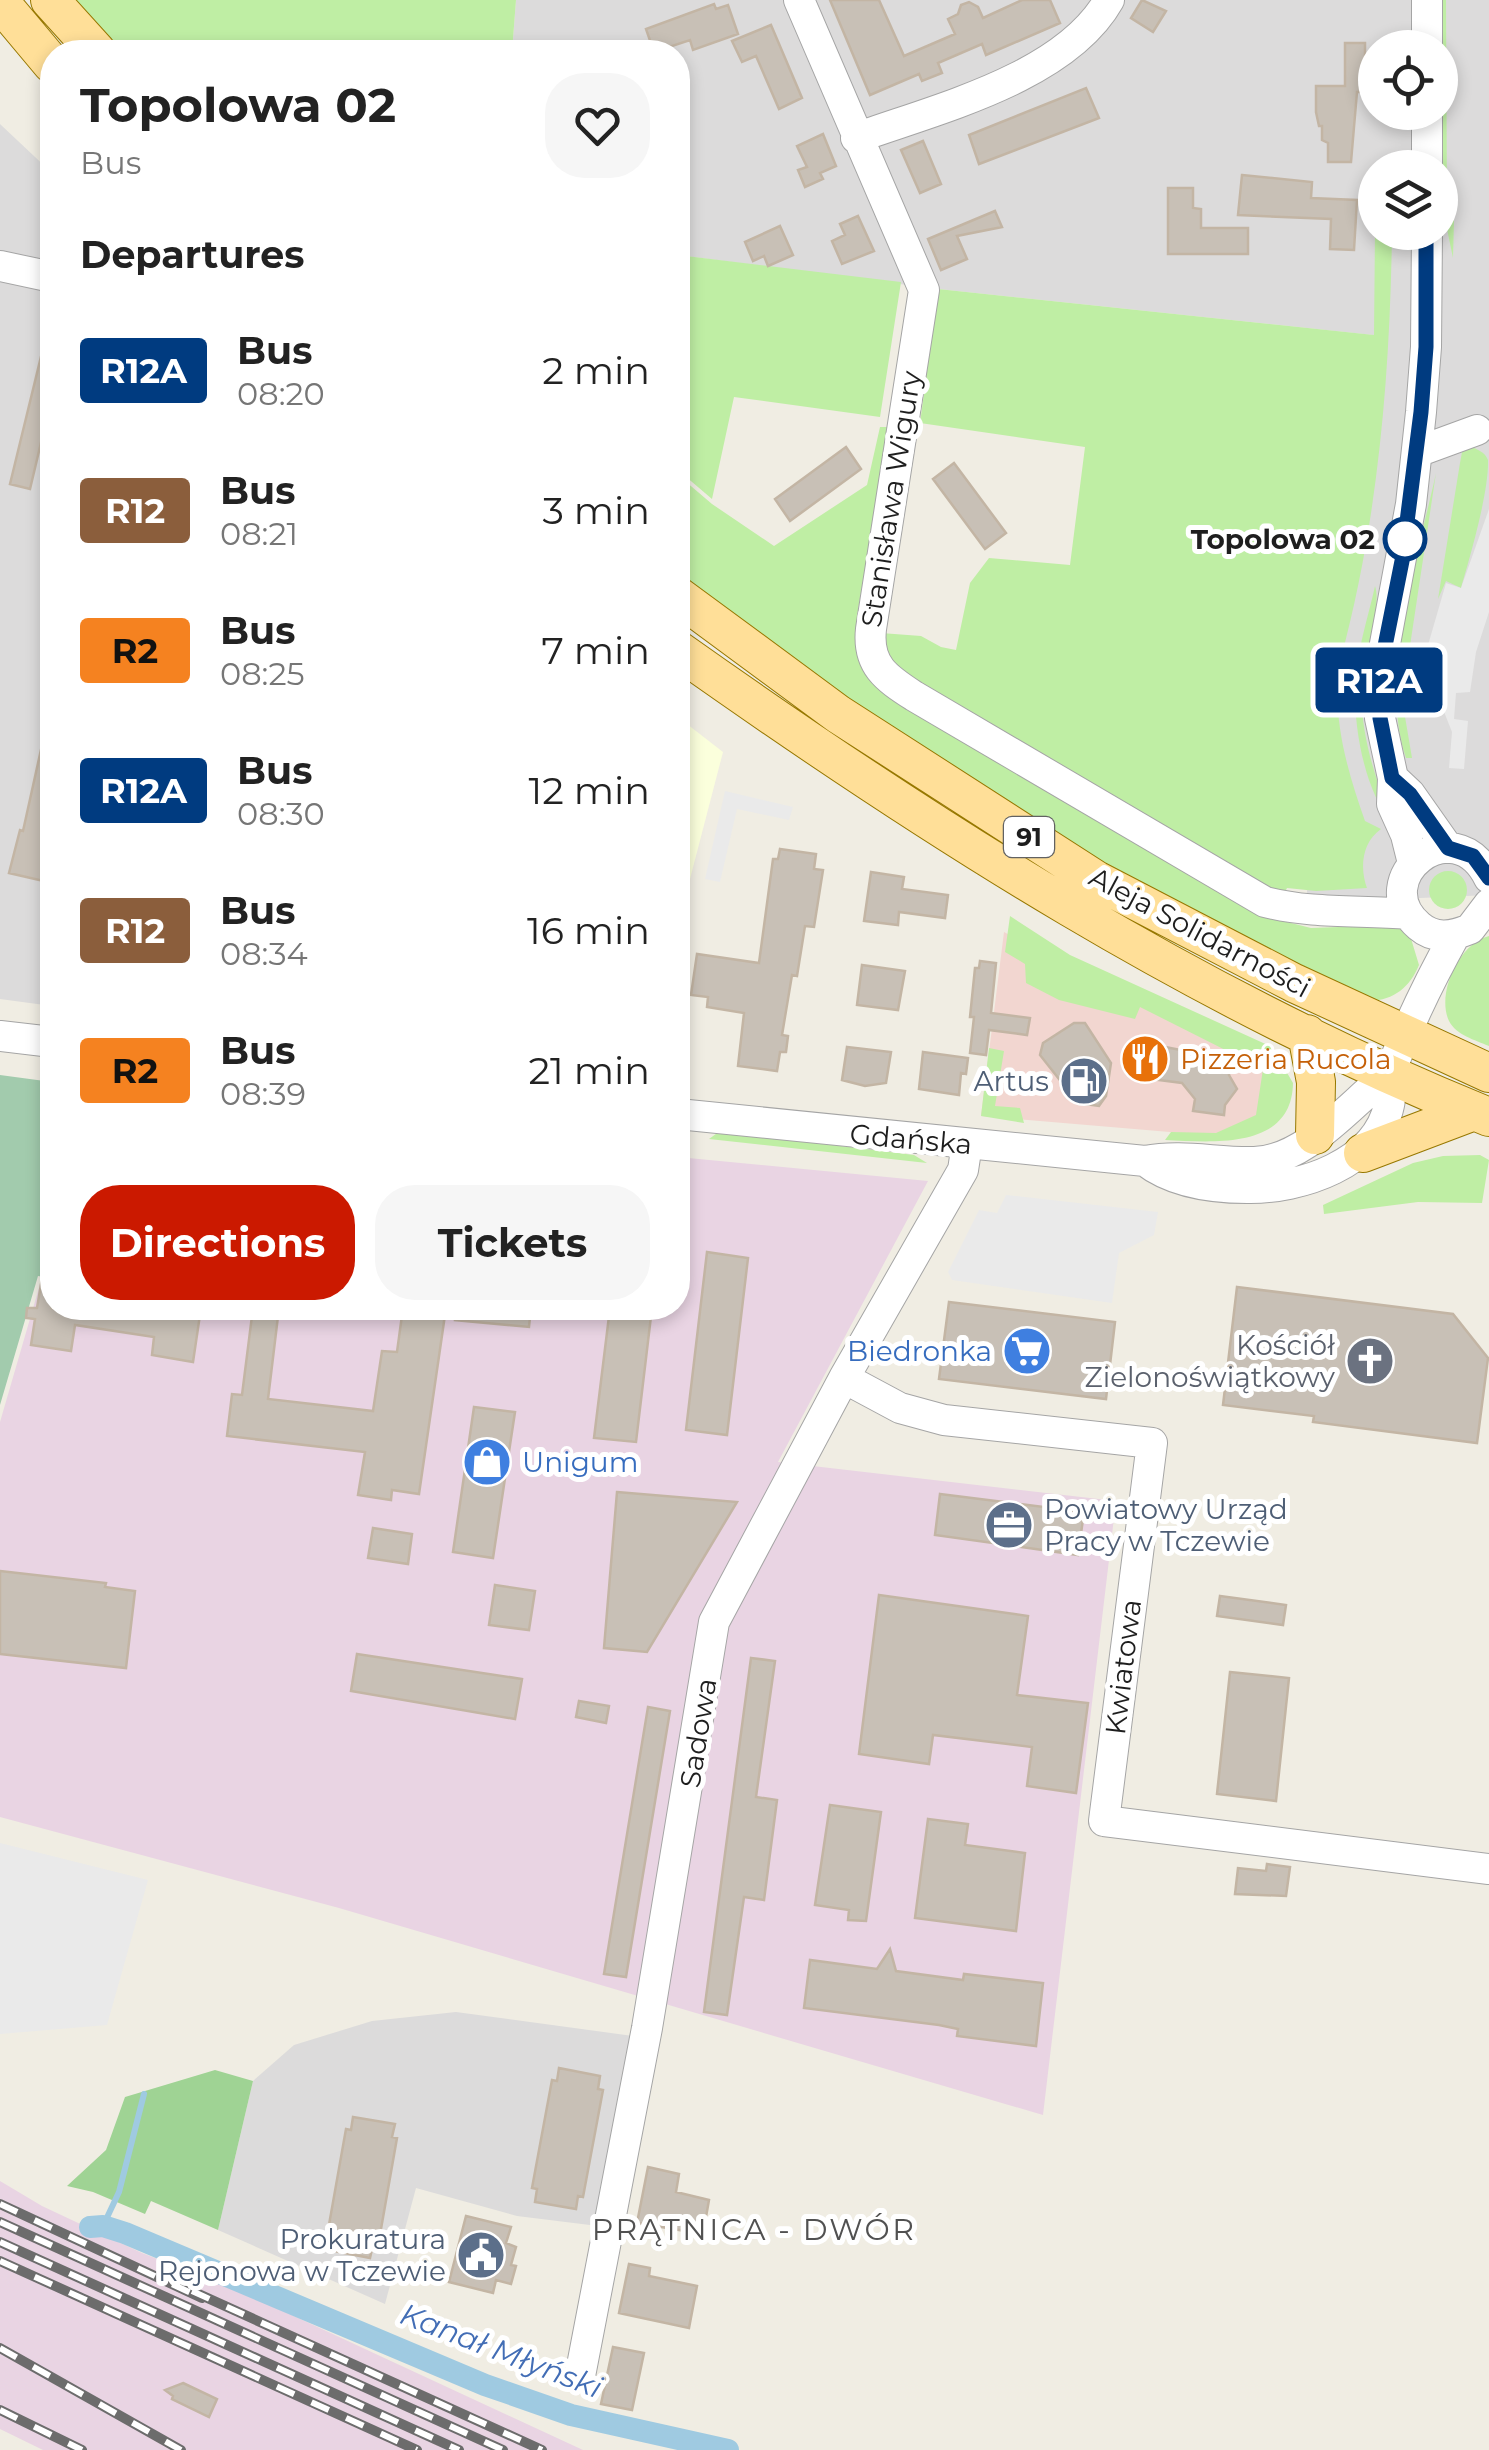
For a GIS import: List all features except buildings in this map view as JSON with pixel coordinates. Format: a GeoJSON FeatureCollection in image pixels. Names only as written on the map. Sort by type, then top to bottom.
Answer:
{"type":"FeatureCollection","features":[{"type":"Feature","properties":{"kind":"main road"},"geometry":{"type":"LineString","coordinates":[[50,0],[86,40]]}},
{"type":"Feature","properties":{"kind":"main road"},"geometry":{"type":"LineString","coordinates":[[0,2],[40,50]]}},
{"type":"Feature","properties":{"kind":"main road","name":"Aleja Solidarności"},"geometry":{"type":"LineString","coordinates":[[690,605],[838,714],[1096,880],[1405,1036],[1489,1073]]}},
{"type":"Feature","properties":{"kind":"main road","name":"Aleja Solidarności"},"geometry":{"type":"LineString","coordinates":[[690,659],[801,738],[1108,930],[1307,1034],[1482,1114]]}},
{"type":"Feature","properties":{"kind":"main road"},"geometry":{"type":"LineString","coordinates":[[1307,1034],[1316,1082],[1315,1135]]}},
{"type":"Feature","properties":{"kind":"main road"},"geometry":{"type":"LineString","coordinates":[[1362,1153],[1482,1114]]}},
{"type":"Feature","properties":{"kind":"street","name":"Stanisława Wigury"},"geometry":{"type":"LineString","coordinates":[[799,0],[924,290],[871,629],[870,654],[876,666],[886,679],[1249,893],[1291,909],[1421,906]]}},
{"type":"Feature","properties":{"kind":"street"},"geometry":{"type":"LineString","coordinates":[[856,138],[1044,66],[1073,44],[1109,0]]}},
{"type":"Feature","properties":{"kind":"street"},"geometry":{"type":"LineString","coordinates":[[1427,0],[1427,30]]}},
{"type":"Feature","properties":{"kind":"street"},"geometry":{"type":"LineString","coordinates":[[1362,1153],[1389,1107],[1390,1073],[1430,980],[1421,906],[1406,834],[1392,804],[1392,778],[1380,718],[1379,676],[1402,561],[1417,452],[1426,347],[1426,250]]}},
{"type":"Feature","properties":{"kind":"street"},"geometry":{"type":"LineString","coordinates":[[0,266],[40,274]]}},
{"type":"Feature","properties":{"kind":"street"},"geometry":{"type":"LineString","coordinates":[[1417,452],[1477,430]]}},
{"type":"Feature","properties":{"kind":"street"},"geometry":{"type":"LineString","coordinates":[[1392,778],[1410,794],[1448,848]]}},
{"type":"Feature","properties":{"kind":"street"},"geometry":{"type":"LineString","coordinates":[[1421,906],[1423,854],[1448,848],[1473,856],[1489,878]]}},
{"type":"Feature","properties":{"kind":"street"},"geometry":{"type":"LineString","coordinates":[[1421,906],[1470,930],[1487,913]]}},
{"type":"Feature","properties":{"kind":"street"},"geometry":{"type":"LineString","coordinates":[[0,1036],[40,1041]]}},
{"type":"Feature","properties":{"kind":"street","name":"Gdańska"},"geometry":{"type":"LineString","coordinates":[[690,1115],[1145,1161],[1175,1156],[1257,1162],[1291,1154],[1390,1073]]}},
{"type":"Feature","properties":{"kind":"street","name":"Sadowa"},"geometry":{"type":"LineString","coordinates":[[580,2376],[647,2028],[714,1622],[844,1378],[963,1170],[966,1144]]}},
{"type":"Feature","properties":{"kind":"street","name":"Gdańska"},"geometry":{"type":"LineString","coordinates":[[1145,1161],[1160,1173],[1178,1178],[1225,1188],[1263,1189],[1312,1178],[1362,1153]]}},
{"type":"Feature","properties":{"kind":"street","name":"Kwiatowa"},"geometry":{"type":"LineString","coordinates":[[844,1378],[900,1408],[944,1420],[1152,1443],[1104,1822],[1489,1868]]}},
{"type":"Feature","properties":{"kind":"shaded area"},"geometry":{"type":"Polygon","coordinates":[[[516,0],[1489,0],[1489,895],[1306,903],[1334,579],[1373,335],[938,289],[690,257],[690,40],[513,40],[516,0]]]}},
{"type":"Feature","properties":{"kind":"shaded area"},"geometry":{"type":"Polygon","coordinates":[[[0,124],[40,162],[40,1004],[0,999],[0,124]]]}},
{"type":"Feature","properties":{"kind":"shaded area"},"geometry":{"type":"Polygon","coordinates":[[[1489,509],[1489,612],[1476,652],[1470,692],[1456,693],[1454,719],[1468,721],[1464,769],[1449,768],[1452,732],[1437,694],[1421,690],[1424,659],[1446,583],[1461,588],[1489,509]]]}},
{"type":"Feature","properties":{"kind":"shaded area"},"geometry":{"type":"Polygon","coordinates":[[[690,726],[723,752],[690,879],[690,726]]]}},
{"type":"Feature","properties":{"kind":"shaded area"},"geometry":{"type":"Polygon","coordinates":[[[725,791],[793,807],[789,820],[737,809],[720,882],[705,879],[725,791]]]}},
{"type":"Feature","properties":{"kind":"shaded area"},"geometry":{"type":"Polygon","coordinates":[[[1004,932],[1265,1070],[1261,1116],[1217,1136],[981,1116],[1004,932]]]}},
{"type":"Feature","properties":{"kind":"shaded area"},"geometry":{"type":"Polygon","coordinates":[[[0,1075],[40,1080],[40,1276],[0,1405],[0,1075]]]}},
{"type":"Feature","properties":{"kind":"shaded area"},"geometry":{"type":"Polygon","coordinates":[[[690,1158],[928,1181],[778,1462],[1116,1501],[1043,2115],[339,1908],[0,1817],[0,1422],[40,1284],[40,1320],[690,1320],[690,1158]]]}},
{"type":"Feature","properties":{"kind":"shaded area"},"geometry":{"type":"Polygon","coordinates":[[[1006,1195],[1158,1212],[1154,1235],[1119,1253],[1112,1303],[952,1280],[948,1272],[979,1210],[997,1213],[1006,1195]]]}},
{"type":"Feature","properties":{"kind":"shaded area"},"geometry":{"type":"Polygon","coordinates":[[[0,1843],[148,1880],[107,2025],[0,2034],[0,1843]]]}},
{"type":"Feature","properties":{"kind":"shaded area"},"geometry":{"type":"Polygon","coordinates":[[[456,2012],[633,2036],[598,2226],[517,2216],[416,2188],[385,2304],[218,2230],[253,2081],[294,2045],[372,2021],[456,2012]]]}},
{"type":"Feature","properties":{"kind":"shaded area"},"geometry":{"type":"Polygon","coordinates":[[[0,2181],[42,2206],[142,2253],[238,2290],[583,2450],[43,2450],[0,2429],[0,2181]]]}},
{"type":"Feature","properties":{"kind":"green space"},"geometry":{"type":"Polygon","coordinates":[[[76,0],[516,0],[513,40],[110,40],[76,0]]]}},
{"type":"Feature","properties":{"kind":"green space"},"geometry":{"type":"Polygon","coordinates":[[[1441,0],[1446,0],[1446,30],[1441,30],[1441,0]]]}},
{"type":"Feature","properties":{"kind":"green space"},"geometry":{"type":"Polygon","coordinates":[[[1440,130],[1447,130],[1447,150],[1440,150],[1440,130]]]}},
{"type":"Feature","properties":{"kind":"green space"},"geometry":{"type":"Polygon","coordinates":[[[1375,250],[1391,250],[1388,340],[1373,501],[1341,658],[1327,658],[1322,714],[1329,662],[1349,666],[1345,675],[1338,674],[1338,712],[1344,749],[1365,821],[1381,829],[1369,841],[1364,857],[1367,888],[1287,888],[1285,892],[1268,888],[933,695],[882,656],[881,633],[921,636],[956,650],[970,583],[989,558],[1070,565],[1085,447],[920,423],[938,289],[1374,335],[1375,250]]]}},
{"type":"Feature","properties":{"kind":"green space"},"geometry":{"type":"Polygon","coordinates":[[[690,256],[901,282],[880,417],[734,397],[712,499],[690,480],[690,256]]]}},
{"type":"Feature","properties":{"kind":"green space"},"geometry":{"type":"Polygon","coordinates":[[[880,427],[889,427],[857,616],[861,659],[1279,920],[1311,928],[1394,925],[1409,932],[1419,965],[1406,986],[1387,998],[1370,1001],[1103,861],[930,755],[690,589],[690,485],[774,546],[867,485],[880,427]]]}},
{"type":"Feature","properties":{"kind":"green space"},"geometry":{"type":"Polygon","coordinates":[[[1469,446],[1488,460],[1482,506],[1461,588],[1446,581],[1438,599],[1463,447],[1469,446]]]}},
{"type":"Feature","properties":{"kind":"green space"},"geometry":{"type":"Polygon","coordinates":[[[1436,473],[1402,699],[1412,758],[1406,758],[1396,690],[1398,653],[1436,473]]]}},
{"type":"Feature","properties":{"kind":"green space"},"geometry":{"type":"Polygon","coordinates":[[[1375,586],[1376,606],[1362,684],[1363,721],[1375,774],[1394,827],[1369,779],[1355,704],[1360,648],[1375,586]]]}},
{"type":"Feature","properties":{"kind":"green space"},"geometry":{"type":"Polygon","coordinates":[[[1448,871],[1462,876],[1467,890],[1462,904],[1448,909],[1434,904],[1429,890],[1434,876],[1448,871]]]}},
{"type":"Feature","properties":{"kind":"green space"},"geometry":{"type":"Polygon","coordinates":[[[1010,916],[1070,955],[1272,1047],[1293,1083],[1289,1105],[1279,1121],[1246,1138],[1165,1140],[1171,1132],[1216,1133],[1256,1115],[1263,1069],[1140,1007],[1135,1019],[1059,1000],[1026,983],[1025,964],[1005,952],[1010,916]]]}},
{"type":"Feature","properties":{"kind":"green space"},"geometry":{"type":"Polygon","coordinates":[[[1489,936],[1489,1046],[1452,1026],[1446,997],[1460,959],[1468,948],[1489,936]]]}},
{"type":"Feature","properties":{"kind":"green space"},"geometry":{"type":"Polygon","coordinates":[[[989,1048],[1004,1051],[995,1106],[1020,1108],[1024,1123],[981,1116],[989,1048]]]}},
{"type":"Feature","properties":{"kind":"green space"},"geometry":{"type":"Polygon","coordinates":[[[720,1131],[914,1155],[927,1163],[709,1139],[720,1131]]]}},
{"type":"Feature","properties":{"kind":"green space"},"geometry":{"type":"Polygon","coordinates":[[[1480,1155],[1489,1160],[1482,1203],[1418,1202],[1324,1214],[1323,1205],[1413,1163],[1443,1156],[1480,1155]]]}},
{"type":"Feature","properties":{"kind":"green space"},"geometry":{"type":"Polygon","coordinates":[[[215,2070],[253,2081],[218,2230],[151,2201],[145,2214],[93,2192],[67,2186],[106,2150],[125,2097],[215,2070]]]}},
{"type":"Feature","properties":{"kind":"waterway"},"geometry":{"type":"LineString","coordinates":[[103,2226],[119,2192],[144,2094]]}},
{"type":"Feature","properties":{"kind":"waterway","name":"Kanał Młyński"},"geometry":{"type":"LineString","coordinates":[[90,2227],[103,2226],[125,2233],[485,2385],[571,2415],[728,2450]]}},
{"type":"Feature","properties":{"kind":"railway"},"geometry":{"type":"LineString","coordinates":[[0,2204],[202,2298]]}},
{"type":"Feature","properties":{"kind":"railway"},"geometry":{"type":"LineString","coordinates":[[0,2222],[503,2450]]}},
{"type":"Feature","properties":{"kind":"railway"},"geometry":{"type":"LineString","coordinates":[[0,2242],[459,2450]]}},
{"type":"Feature","properties":{"kind":"railway"},"geometry":{"type":"LineString","coordinates":[[0,2261],[417,2450]]}},
{"type":"Feature","properties":{"kind":"railway"},"geometry":{"type":"LineString","coordinates":[[192,2291],[542,2450]]}},
{"type":"Feature","properties":{"kind":"railway"},"geometry":{"type":"LineString","coordinates":[[0,2348],[181,2450]]}},
{"type":"Feature","properties":{"kind":"railway"},"geometry":{"type":"LineString","coordinates":[[0,2410],[82,2450]]}},
{"type":"Feature","properties":{"kind":"bus line","name":"R12A"},"geometry":{"type":"LineString","coordinates":[[1426,250],[1421,412],[1402,561],[1379,676],[1380,718],[1392,778],[1410,794],[1448,848],[1473,856],[1489,878]]}},
{"type":"Feature","properties":{"kind":"place","name":"Topolowa 02"},"geometry":{"type":"Point","coordinates":[1405,539]}},
{"type":"Feature","properties":{"kind":"place","name":"Pizzeria Rucola"},"geometry":{"type":"Point","coordinates":[1145,1059]}},
{"type":"Feature","properties":{"kind":"place","name":"Artus"},"geometry":{"type":"Point","coordinates":[1084,1081]}},
{"type":"Feature","properties":{"kind":"place","name":"Biedronka"},"geometry":{"type":"Point","coordinates":[1027,1351]}},
{"type":"Feature","properties":{"kind":"place","name":"Kościół Zielonoświątkowy"},"geometry":{"type":"Point","coordinates":[1370,1361]}},
{"type":"Feature","properties":{"kind":"place","name":"Unigum"},"geometry":{"type":"Point","coordinates":[487,1462]}},
{"type":"Feature","properties":{"kind":"place","name":"Powiatowy Urząd Pracy w Tczewie"},"geometry":{"type":"Point","coordinates":[1009,1525]}},
{"type":"Feature","properties":{"kind":"place","name":"Prokuratura Rejonowa w Tczewie"},"geometry":{"type":"Point","coordinates":[481,2255]}},
{"type":"Feature","properties":{"kind":"district","name":"PRĄTNICA - DWÓR"},"geometry":{"type":"Point","coordinates":[754,2230]}}]}
